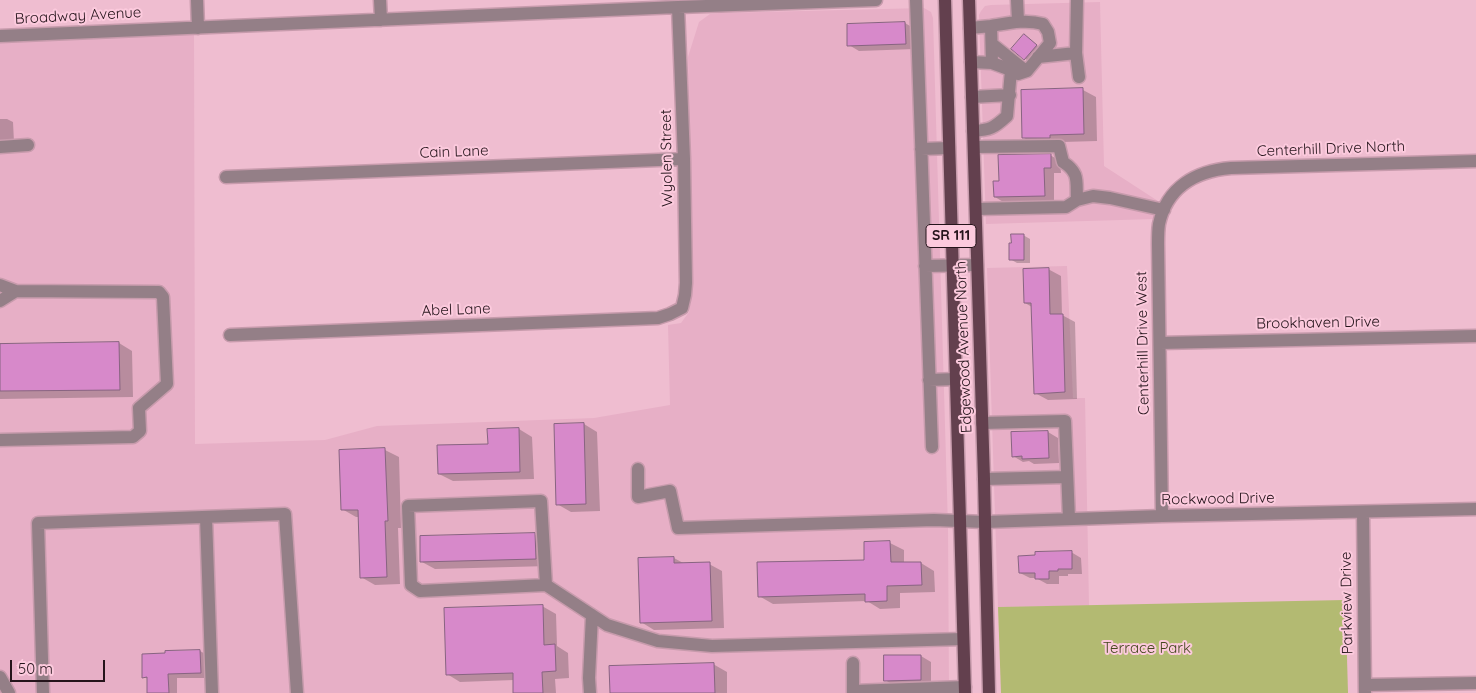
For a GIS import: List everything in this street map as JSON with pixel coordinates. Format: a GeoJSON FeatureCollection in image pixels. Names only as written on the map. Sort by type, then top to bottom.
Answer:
{"type":"FeatureCollection","features":[{"type":"Feature","properties":{"kind":"main road","name":"Edgewood Avenue North"},"geometry":{"type":"LineString","coordinates":[[945,0],[965,690]]}},
{"type":"Feature","properties":{"kind":"main road","name":"Edgewood Avenue North"},"geometry":{"type":"LineString","coordinates":[[969,0],[986,522],[989,693]]}},
{"type":"Feature","properties":{"kind":"street"},"geometry":{"type":"LineString","coordinates":[[197,0],[198,28]]}},
{"type":"Feature","properties":{"kind":"street"},"geometry":{"type":"LineString","coordinates":[[380,0],[381,20]]}},
{"type":"Feature","properties":{"kind":"street","name":"Broadway Avenue"},"geometry":{"type":"LineString","coordinates":[[0,36],[381,20],[577,6],[678,7],[774,2],[876,0]]}},
{"type":"Feature","properties":{"kind":"street"},"geometry":{"type":"LineString","coordinates":[[916,0],[932,447]]}},
{"type":"Feature","properties":{"kind":"street"},"geometry":{"type":"LineString","coordinates":[[1017,0],[1018,21]]}},
{"type":"Feature","properties":{"kind":"street"},"geometry":{"type":"LineString","coordinates":[[1077,0],[1076,53],[1078,77]]}},
{"type":"Feature","properties":{"kind":"street","name":"Wyolen Street"},"geometry":{"type":"LineString","coordinates":[[678,7],[684,159],[686,283],[682,308]]}},
{"type":"Feature","properties":{"kind":"street"},"geometry":{"type":"LineString","coordinates":[[970,28],[1018,21],[1033,21],[1043,24],[1048,32],[1050,43],[1024,73],[1018,74],[992,63],[971,62]]}},
{"type":"Feature","properties":{"kind":"street"},"geometry":{"type":"LineString","coordinates":[[991,26],[992,63]]}},
{"type":"Feature","properties":{"kind":"street"},"geometry":{"type":"LineString","coordinates":[[992,44],[1027,71]]}},
{"type":"Feature","properties":{"kind":"street"},"geometry":{"type":"LineString","coordinates":[[1038,57],[1076,53]]}},
{"type":"Feature","properties":{"kind":"street"},"geometry":{"type":"LineString","coordinates":[[973,131],[987,130],[995,127],[1007,116],[1011,70]]}},
{"type":"Feature","properties":{"kind":"street"},"geometry":{"type":"LineString","coordinates":[[972,97],[1010,95]]}},
{"type":"Feature","properties":{"kind":"street"},"geometry":{"type":"LineString","coordinates":[[0,146],[28,145]]}},
{"type":"Feature","properties":{"kind":"street"},"geometry":{"type":"LineString","coordinates":[[974,147],[1059,146],[1063,162],[1075,172],[1077,200]]}},
{"type":"Feature","properties":{"kind":"street"},"geometry":{"type":"LineString","coordinates":[[921,149],[949,148]]}},
{"type":"Feature","properties":{"kind":"street","name":"Cain Lane"},"geometry":{"type":"LineString","coordinates":[[226,177],[684,159]]}},
{"type":"Feature","properties":{"kind":"street","name":"Centerhill Drive North"},"geometry":{"type":"LineString","coordinates":[[1190,179],[1214,170],[1231,168],[1476,161]]}},
{"type":"Feature","properties":{"kind":"street","name":"Centerhill Drive West"},"geometry":{"type":"LineString","coordinates":[[1162,516],[1158,244],[1160,223],[1166,205],[1177,190],[1190,179]]}},
{"type":"Feature","properties":{"kind":"street"},"geometry":{"type":"LineString","coordinates":[[976,209],[1066,207],[1077,200],[1093,196],[1164,210]]}},
{"type":"Feature","properties":{"kind":"street"},"geometry":{"type":"LineString","coordinates":[[925,266],[977,264]]}},
{"type":"Feature","properties":{"kind":"street"},"geometry":{"type":"LineString","coordinates":[[0,285],[16,291],[158,292],[163,297],[167,384],[139,408],[140,431],[133,437],[0,440]]}},
{"type":"Feature","properties":{"kind":"street"},"geometry":{"type":"LineString","coordinates":[[0,301],[16,291]]}},
{"type":"Feature","properties":{"kind":"street","name":"Abel Lane"},"geometry":{"type":"LineString","coordinates":[[230,336],[658,318],[682,308]]}},
{"type":"Feature","properties":{"kind":"street","name":"Brookhaven Drive"},"geometry":{"type":"LineString","coordinates":[[1160,343],[1476,336]]}},
{"type":"Feature","properties":{"kind":"street"},"geometry":{"type":"LineString","coordinates":[[929,380],[956,379]]}},
{"type":"Feature","properties":{"kind":"street"},"geometry":{"type":"LineString","coordinates":[[982,423],[1065,421],[1069,519]]}},
{"type":"Feature","properties":{"kind":"street","name":"Rockwood Drive"},"geometry":{"type":"LineString","coordinates":[[638,469],[638,497],[670,491],[678,528],[934,520],[986,522],[1476,509]]}},
{"type":"Feature","properties":{"kind":"street"},"geometry":{"type":"LineString","coordinates":[[984,479],[1067,477]]}},
{"type":"Feature","properties":{"kind":"street"},"geometry":{"type":"LineString","coordinates":[[546,585],[541,501],[408,506],[411,584],[420,591],[546,585],[607,625],[658,641],[712,646],[963,639]]}},
{"type":"Feature","properties":{"kind":"street","name":"Parkview Drive"},"geometry":{"type":"LineString","coordinates":[[1363,512],[1365,689]]}},
{"type":"Feature","properties":{"kind":"street"},"geometry":{"type":"LineString","coordinates":[[43,693],[38,523],[285,514],[297,693]]}},
{"type":"Feature","properties":{"kind":"street"},"geometry":{"type":"LineString","coordinates":[[206,517],[212,693]]}},
{"type":"Feature","properties":{"kind":"street"},"geometry":{"type":"LineString","coordinates":[[590,693],[592,615]]}},
{"type":"Feature","properties":{"kind":"street"},"geometry":{"type":"LineString","coordinates":[[853,663],[853,692],[965,690]]}},
{"type":"Feature","properties":{"kind":"street"},"geometry":{"type":"LineString","coordinates":[[1,680],[8,693]]}},
{"type":"Feature","properties":{"kind":"street"},"geometry":{"type":"LineString","coordinates":[[1365,689],[1476,683]]}},
{"type":"Feature","properties":{"kind":"shaded area"},"geometry":{"type":"Polygon","coordinates":[[[1100,2],[1104,166],[1161,203],[1154,219],[986,224],[979,15],[981,11],[985,6],[991,5],[1100,2]]]}},
{"type":"Feature","properties":{"kind":"shaded area"},"geometry":{"type":"Polygon","coordinates":[[[924,8],[931,12],[933,18],[948,527],[949,693],[0,693],[0,42],[194,34],[195,444],[325,440],[377,426],[594,418],[670,405],[668,325],[681,323],[689,312],[692,291],[688,57],[699,22],[710,14],[720,13],[924,8]]]}},
{"type":"Feature","properties":{"kind":"shaded area"},"geometry":{"type":"Polygon","coordinates":[[[1067,266],[1073,398],[1085,398],[1089,606],[998,607],[987,268],[1067,266]]]}},
{"type":"Feature","properties":{"kind":"green space","name":"Terrace Park"},"geometry":{"type":"Polygon","coordinates":[[[1345,600],[1348,693],[1001,693],[998,607],[1345,600]]]}},
{"type":"Feature","properties":{"kind":"building"},"geometry":{"type":"Polygon","coordinates":[[[905,22],[906,44],[847,46],[847,24],[905,22]]]}},
{"type":"Feature","properties":{"kind":"building"},"geometry":{"type":"Polygon","coordinates":[[[1024,34],[1037,45],[1024,60],[1011,49],[1024,34]]]}},
{"type":"Feature","properties":{"kind":"building"},"geometry":{"type":"Polygon","coordinates":[[[1083,88],[1084,134],[1050,135],[1050,138],[1022,138],[1021,90],[1083,88]]]}},
{"type":"Feature","properties":{"kind":"building"},"geometry":{"type":"Polygon","coordinates":[[[1051,154],[1051,168],[1044,168],[1045,196],[994,197],[993,181],[999,181],[998,155],[1051,154]]]}},
{"type":"Feature","properties":{"kind":"building"},"geometry":{"type":"Polygon","coordinates":[[[1011,234],[1024,234],[1024,260],[1009,260],[1011,234]]]}},
{"type":"Feature","properties":{"kind":"building"},"geometry":{"type":"Polygon","coordinates":[[[1049,268],[1050,314],[1063,314],[1065,392],[1034,394],[1031,303],[1024,303],[1023,269],[1049,268]]]}},
{"type":"Feature","properties":{"kind":"building"},"geometry":{"type":"Polygon","coordinates":[[[119,342],[120,390],[0,391],[0,344],[119,342]]]}},
{"type":"Feature","properties":{"kind":"building"},"geometry":{"type":"Polygon","coordinates":[[[584,423],[586,504],[556,505],[554,424],[584,423]]]}},
{"type":"Feature","properties":{"kind":"building"},"geometry":{"type":"Polygon","coordinates":[[[519,428],[520,472],[438,474],[437,445],[488,444],[487,429],[519,428]]]}},
{"type":"Feature","properties":{"kind":"building"},"geometry":{"type":"Polygon","coordinates":[[[1048,431],[1049,458],[1022,459],[1022,456],[1012,457],[1011,432],[1048,431]]]}},
{"type":"Feature","properties":{"kind":"building"},"geometry":{"type":"Polygon","coordinates":[[[385,448],[388,521],[385,521],[387,577],[360,578],[358,510],[341,510],[339,450],[385,448]]]}},
{"type":"Feature","properties":{"kind":"building"},"geometry":{"type":"Polygon","coordinates":[[[535,533],[536,559],[420,562],[420,536],[535,533]]]}},
{"type":"Feature","properties":{"kind":"building"},"geometry":{"type":"Polygon","coordinates":[[[890,541],[891,562],[921,562],[922,585],[887,586],[887,601],[865,602],[865,594],[758,597],[757,562],[864,560],[864,542],[890,541]]]}},
{"type":"Feature","properties":{"kind":"building"},"geometry":{"type":"Polygon","coordinates":[[[1072,551],[1072,569],[1049,571],[1049,579],[1035,579],[1035,573],[1019,573],[1018,556],[1035,555],[1035,552],[1072,551]]]}},
{"type":"Feature","properties":{"kind":"building"},"geometry":{"type":"Polygon","coordinates":[[[674,557],[674,563],[710,562],[712,621],[640,623],[638,558],[674,557]]]}},
{"type":"Feature","properties":{"kind":"building"},"geometry":{"type":"Polygon","coordinates":[[[543,605],[544,645],[555,644],[556,671],[542,672],[543,693],[513,693],[513,673],[446,675],[444,608],[543,605]]]}},
{"type":"Feature","properties":{"kind":"building"},"geometry":{"type":"Polygon","coordinates":[[[200,650],[201,673],[168,674],[169,693],[147,693],[147,677],[142,678],[142,654],[200,650]]]}},
{"type":"Feature","properties":{"kind":"building"},"geometry":{"type":"Polygon","coordinates":[[[884,655],[921,655],[921,680],[884,681],[884,655]]]}},
{"type":"Feature","properties":{"kind":"building"},"geometry":{"type":"Polygon","coordinates":[[[714,663],[715,693],[610,693],[609,666],[714,663]]]}}]}
